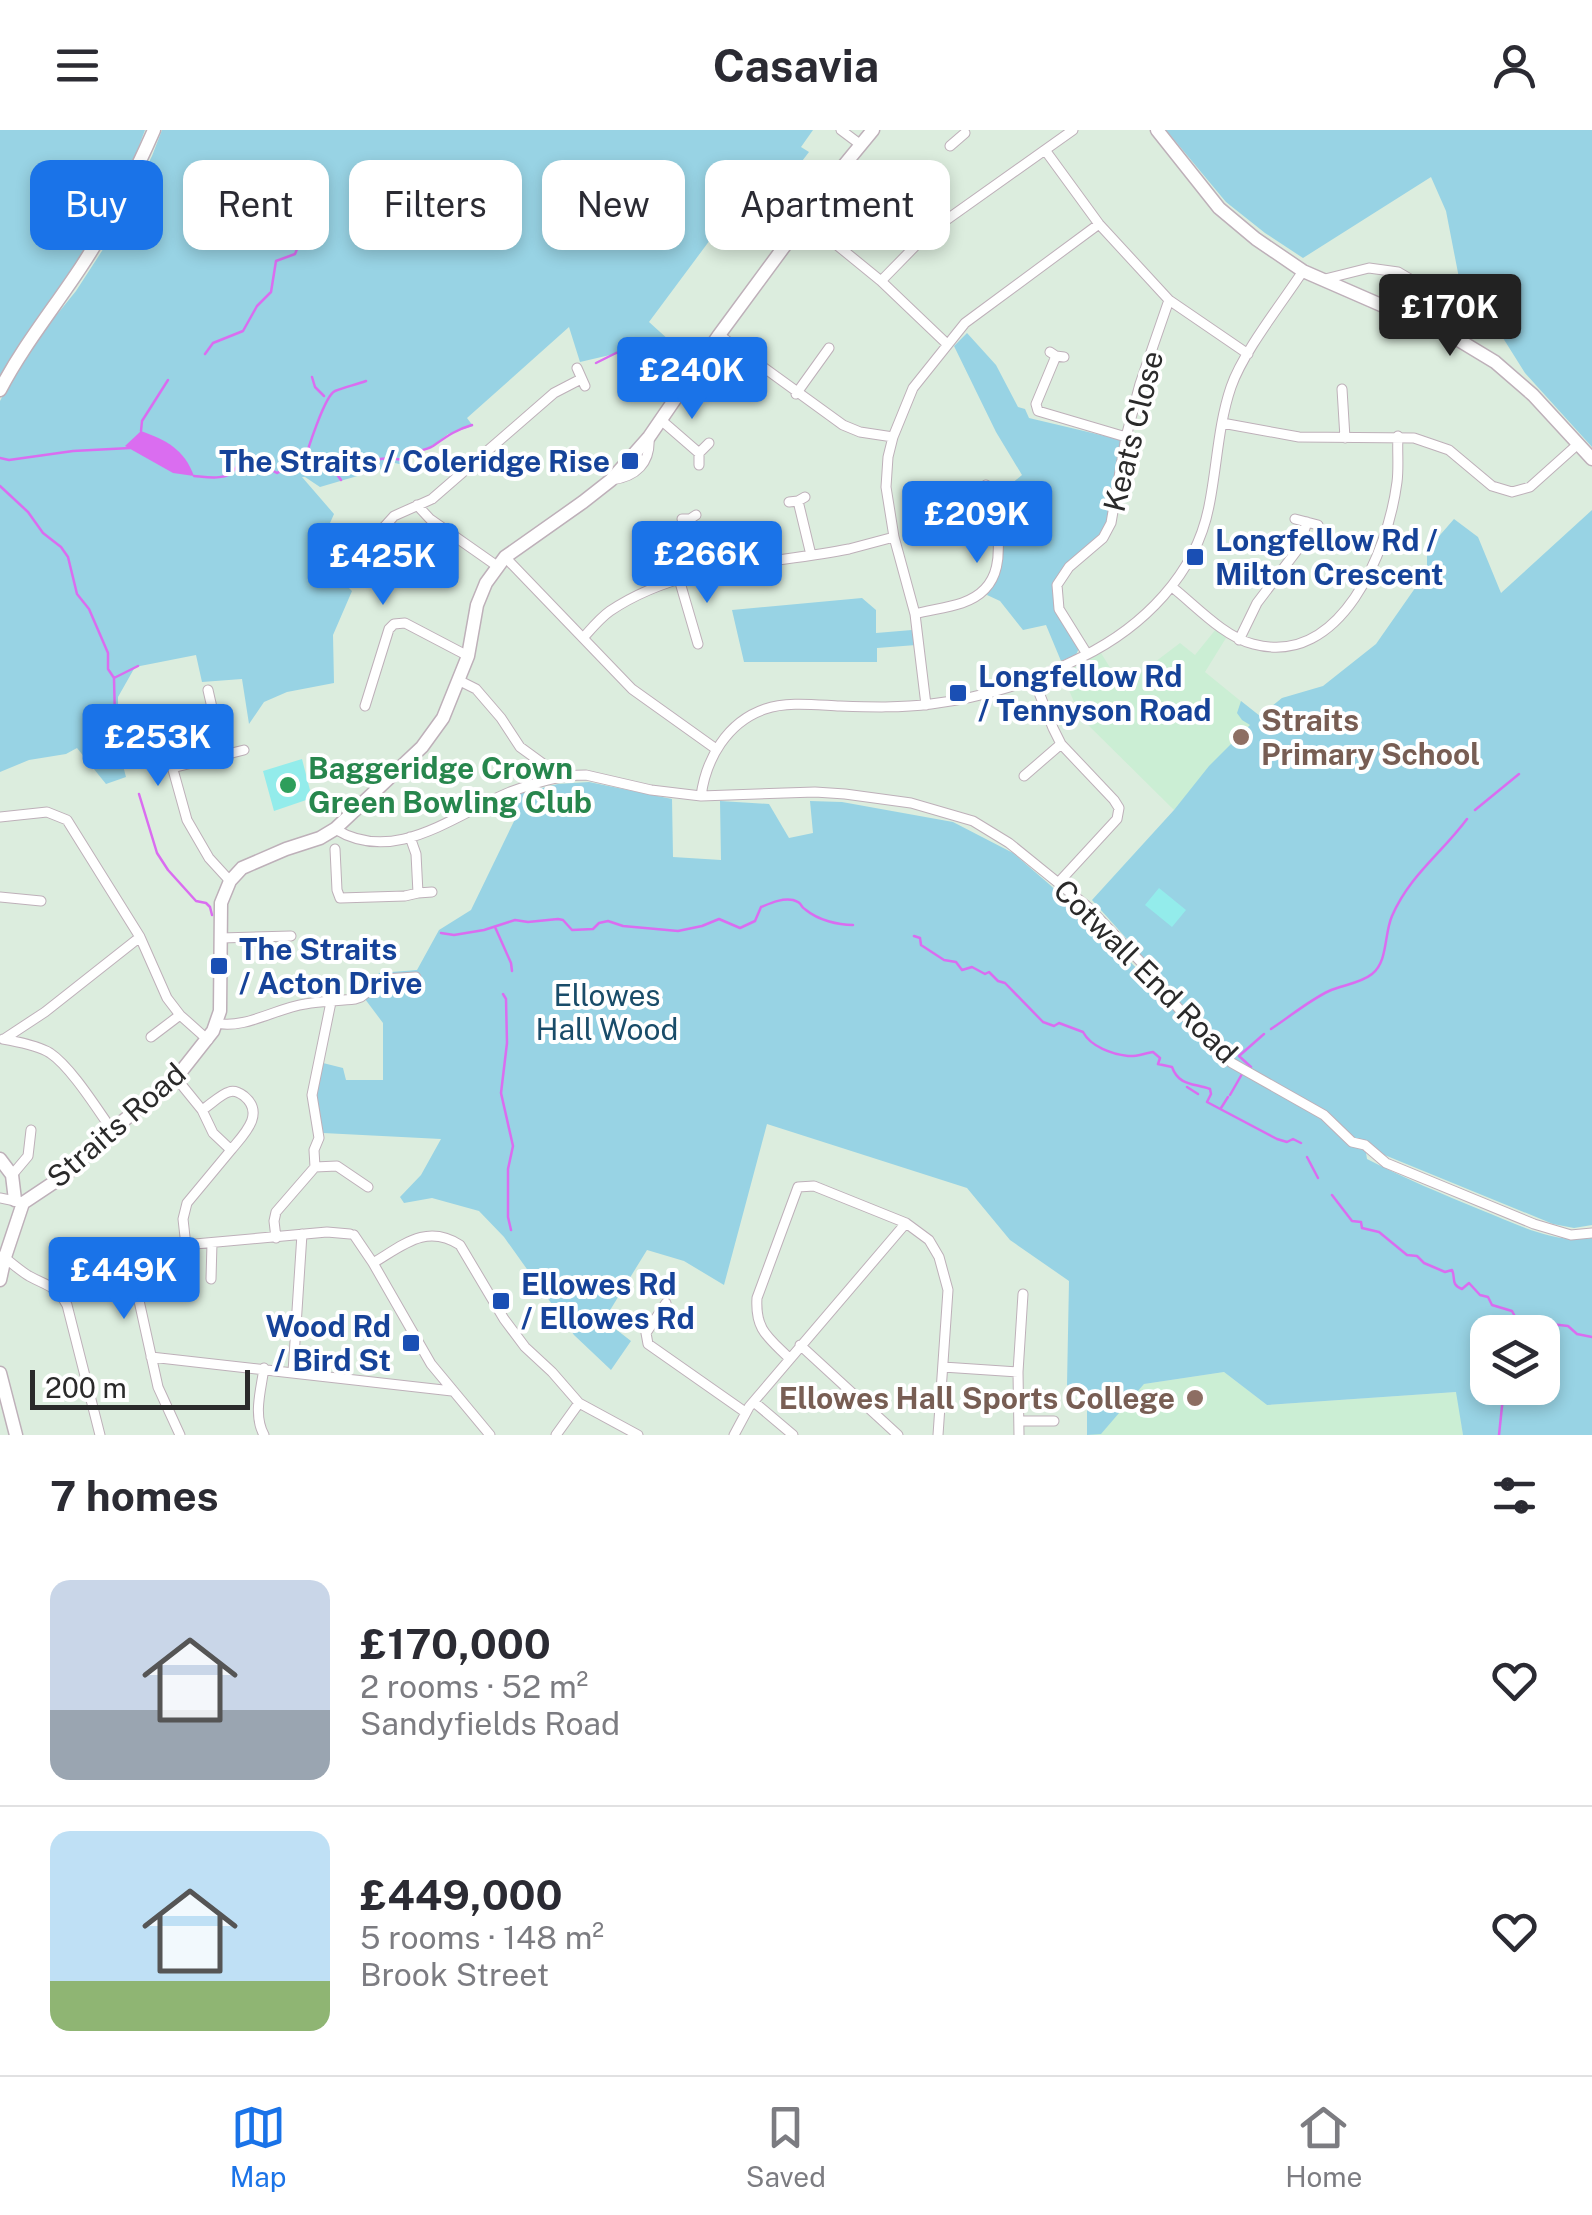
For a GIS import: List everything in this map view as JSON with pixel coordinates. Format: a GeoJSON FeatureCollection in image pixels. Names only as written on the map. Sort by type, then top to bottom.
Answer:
{"type":"FeatureCollection","features":[{"type":"Feature","properties":{"kind":"street"},"geometry":{"type":"LineString","coordinates":[[0,390],[18,355],[120,204],[154,130]]}},
{"type":"Feature","properties":{"kind":"street"},"geometry":{"type":"LineString","coordinates":[[842,130],[861,145]]}},
{"type":"Feature","properties":{"kind":"street"},"geometry":{"type":"LineString","coordinates":[[850,160],[873,130]]}},
{"type":"Feature","properties":{"kind":"street"},"geometry":{"type":"LineString","coordinates":[[881,281],[928,233],[1073,130]]}},
{"type":"Feature","properties":{"kind":"street"},"geometry":{"type":"LineString","coordinates":[[1157,130],[1220,208],[1256,239],[1321,280],[1452,336],[1496,362],[1533,394],[1592,458]]}},
{"type":"Feature","properties":{"kind":"street"},"geometry":{"type":"LineString","coordinates":[[1044,150],[1098,224],[1170,300],[1248,354]]}},
{"type":"Feature","properties":{"kind":"street"},"geometry":{"type":"LineString","coordinates":[[926,705],[915,614],[894,537],[886,487],[893,438],[913,388],[965,322],[1098,224]]}},
{"type":"Feature","properties":{"kind":"street"},"geometry":{"type":"LineString","coordinates":[[208,690],[213,712],[174,722],[166,734],[167,748],[187,820],[209,858],[230,881],[242,868],[320,838],[340,825],[422,747],[443,718],[460,681],[478,606],[486,584],[501,562],[610,480],[649,437],[782,250]]}},
{"type":"Feature","properties":{"kind":"street"},"geometry":{"type":"LineString","coordinates":[[843,250],[946,344]]}},
{"type":"Feature","properties":{"kind":"street"},"geometry":{"type":"LineString","coordinates":[[1321,280],[1369,268],[1398,272],[1428,289],[1452,336]]}},
{"type":"Feature","properties":{"kind":"street"},"geometry":{"type":"LineString","coordinates":[[700,796],[716,748],[744,719],[768,707],[882,708],[1002,692],[1034,680],[1116,637],[1172,587],[1203,534],[1232,382],[1304,271]]}},
{"type":"Feature","properties":{"kind":"street","name":"Keats Close"},"geometry":{"type":"LineString","coordinates":[[1086,654],[1060,608],[1056,585],[1069,567],[1108,531],[1140,384],[1170,300]]}},
{"type":"Feature","properties":{"kind":"street"},"geometry":{"type":"LineString","coordinates":[[720,336],[796,394],[850,428],[893,438]]}},
{"type":"Feature","properties":{"kind":"street"},"geometry":{"type":"LineString","coordinates":[[796,394],[832,345]]}},
{"type":"Feature","properties":{"kind":"street"},"geometry":{"type":"LineString","coordinates":[[1057,355],[1036,404],[1038,411],[1126,437]]}},
{"type":"Feature","properties":{"kind":"street"},"geometry":{"type":"LineString","coordinates":[[366,557],[375,536],[394,516],[432,499],[554,392],[581,378]]}},
{"type":"Feature","properties":{"kind":"street"},"geometry":{"type":"LineString","coordinates":[[1343,386],[1345,438]]}},
{"type":"Feature","properties":{"kind":"street"},"geometry":{"type":"LineString","coordinates":[[660,420],[699,459],[709,443]]}},
{"type":"Feature","properties":{"kind":"street"},"geometry":{"type":"LineString","coordinates":[[1222,423],[1299,437],[1398,436],[1433,442],[1449,450],[1492,486],[1512,492],[1530,488],[1578,444]]}},
{"type":"Feature","properties":{"kind":"street"},"geometry":{"type":"LineString","coordinates":[[1172,587],[1239,640],[1263,646],[1292,646],[1315,637],[1347,608],[1374,564],[1384,539],[1397,480],[1398,436]]}},
{"type":"Feature","properties":{"kind":"street"},"geometry":{"type":"LineString","coordinates":[[915,614],[970,599],[990,582],[998,564],[993,489]]}},
{"type":"Feature","properties":{"kind":"street"},"geometry":{"type":"LineString","coordinates":[[797,500],[811,554]]}},
{"type":"Feature","properties":{"kind":"street"},"geometry":{"type":"LineString","coordinates":[[417,504],[430,520],[501,562],[632,690],[716,748]]}},
{"type":"Feature","properties":{"kind":"street"},"geometry":{"type":"LineString","coordinates":[[689,518],[704,572]]}},
{"type":"Feature","properties":{"kind":"street"},"geometry":{"type":"LineString","coordinates":[[1295,518],[1318,526]]}},
{"type":"Feature","properties":{"kind":"street"},"geometry":{"type":"LineString","coordinates":[[1239,640],[1257,603],[1298,549],[1307,522]]}},
{"type":"Feature","properties":{"kind":"street"},"geometry":{"type":"LineString","coordinates":[[583,638],[607,613],[678,578],[849,549],[894,537]]}},
{"type":"Feature","properties":{"kind":"street"},"geometry":{"type":"LineString","coordinates":[[678,578],[698,644]]}},
{"type":"Feature","properties":{"kind":"street"},"geometry":{"type":"LineString","coordinates":[[365,706],[375,693],[389,629],[394,624],[405,623],[468,656]]}},
{"type":"Feature","properties":{"kind":"street"},"geometry":{"type":"LineString","coordinates":[[1034,680],[1062,744],[1119,808],[1117,818],[1059,882]]}},
{"type":"Feature","properties":{"kind":"street"},"geometry":{"type":"LineString","coordinates":[[460,681],[476,689],[502,718],[520,747],[556,777]]}},
{"type":"Feature","properties":{"kind":"street"},"geometry":{"type":"LineString","coordinates":[[1023,777],[1062,744]]}},
{"type":"Feature","properties":{"kind":"street"},"geometry":{"type":"LineString","coordinates":[[172,768],[244,750]]}},
{"type":"Feature","properties":{"kind":"street","name":"Cotwall End Road"},"geometry":{"type":"LineString","coordinates":[[340,825],[350,839],[394,841],[445,825],[509,793],[556,777],[586,775],[700,796],[815,792],[947,812],[974,821],[1059,882],[1132,950],[1210,1044],[1232,1063],[1324,1115],[1352,1142],[1386,1163],[1534,1224],[1571,1235],[1592,1233]]}},
{"type":"Feature","properties":{"kind":"street"},"geometry":{"type":"LineString","coordinates":[[0,817],[47,812],[67,820],[140,937],[167,998],[208,1040]]}},
{"type":"Feature","properties":{"kind":"street"},"geometry":{"type":"LineString","coordinates":[[410,837],[416,854],[418,893]]}},
{"type":"Feature","properties":{"kind":"street"},"geometry":{"type":"LineString","coordinates":[[334,849],[340,898],[432,892]]}},
{"type":"Feature","properties":{"kind":"street","name":"Straits Road"},"geometry":{"type":"LineString","coordinates":[[19,1202],[68,1173],[112,1130],[176,1078],[208,1040],[221,998],[221,903],[230,881]]}},
{"type":"Feature","properties":{"kind":"street"},"geometry":{"type":"LineString","coordinates":[[0,897],[41,901]]}},
{"type":"Feature","properties":{"kind":"street"},"geometry":{"type":"LineString","coordinates":[[220,938],[292,936]]}},
{"type":"Feature","properties":{"kind":"street"},"geometry":{"type":"LineString","coordinates":[[2,1039],[45,1012],[140,937]]}},
{"type":"Feature","properties":{"kind":"street"},"geometry":{"type":"LineString","coordinates":[[216,1023],[232,1026],[283,1008],[361,997],[384,979],[404,983],[416,977]]}},
{"type":"Feature","properties":{"kind":"street"},"geometry":{"type":"LineString","coordinates":[[276,1238],[276,1212],[315,1167],[314,1150],[319,1138],[312,1096],[331,1002]]}},
{"type":"Feature","properties":{"kind":"street"},"geometry":{"type":"LineString","coordinates":[[151,1037],[180,1014]]}},
{"type":"Feature","properties":{"kind":"street"},"geometry":{"type":"LineString","coordinates":[[2,1039],[51,1054],[112,1130]]}},
{"type":"Feature","properties":{"kind":"street"},"geometry":{"type":"LineString","coordinates":[[176,1078],[230,1150]]}},
{"type":"Feature","properties":{"kind":"street"},"geometry":{"type":"LineString","coordinates":[[186,1246],[183,1219],[187,1204],[252,1126],[254,1110],[240,1092],[230,1091],[202,1110]]}},
{"type":"Feature","properties":{"kind":"street"},"geometry":{"type":"LineString","coordinates":[[12,1174],[28,1156],[30,1130]]}},
{"type":"Feature","properties":{"kind":"street"},"geometry":{"type":"LineString","coordinates":[[0,1159],[12,1174],[19,1202],[2,1256],[0,1280]]}},
{"type":"Feature","properties":{"kind":"street"},"geometry":{"type":"LineString","coordinates":[[315,1167],[337,1166],[368,1187]]}},
{"type":"Feature","properties":{"kind":"street"},"geometry":{"type":"LineString","coordinates":[[789,1358],[760,1330],[757,1298],[798,1187],[814,1186],[906,1223],[929,1240],[948,1290],[938,1435]]}},
{"type":"Feature","properties":{"kind":"street"},"geometry":{"type":"LineString","coordinates":[[0,1198],[19,1202]]}},
{"type":"Feature","properties":{"kind":"street"},"geometry":{"type":"LineString","coordinates":[[734,1435],[745,1412],[906,1223]]}},
{"type":"Feature","properties":{"kind":"street"},"geometry":{"type":"LineString","coordinates":[[293,1372],[302,1234]]}},
{"type":"Feature","properties":{"kind":"street"},"geometry":{"type":"LineString","coordinates":[[54,1288],[80,1262],[88,1262],[111,1275],[134,1278],[186,1246],[302,1234],[352,1235],[431,1364],[490,1435]]}},
{"type":"Feature","properties":{"kind":"street"},"geometry":{"type":"LineString","coordinates":[[373,1264],[417,1236],[450,1238],[460,1244],[524,1347],[579,1403],[638,1435]]}},
{"type":"Feature","properties":{"kind":"street"},"geometry":{"type":"LineString","coordinates":[[211,1279],[212,1243]]}},
{"type":"Feature","properties":{"kind":"street"},"geometry":{"type":"LineString","coordinates":[[2,1256],[27,1275],[54,1288],[67,1305],[100,1435]]}},
{"type":"Feature","properties":{"kind":"street"},"geometry":{"type":"LineString","coordinates":[[134,1278],[158,1386],[180,1435]]}},
{"type":"Feature","properties":{"kind":"street"},"geometry":{"type":"LineString","coordinates":[[1019,1435],[1022,1294]]}},
{"type":"Feature","properties":{"kind":"street"},"geometry":{"type":"LineString","coordinates":[[666,1303],[646,1333],[648,1344],[745,1412]]}},
{"type":"Feature","properties":{"kind":"street"},"geometry":{"type":"LineString","coordinates":[[800,1345],[898,1435]]}},
{"type":"Feature","properties":{"kind":"street"},"geometry":{"type":"LineString","coordinates":[[152,1357],[452,1391]]}},
{"type":"Feature","properties":{"kind":"street"},"geometry":{"type":"LineString","coordinates":[[423,1388],[431,1364]]}},
{"type":"Feature","properties":{"kind":"street"},"geometry":{"type":"LineString","coordinates":[[264,1368],[258,1414],[264,1435]]}},
{"type":"Feature","properties":{"kind":"street"},"geometry":{"type":"LineString","coordinates":[[943,1368],[1018,1372]]}},
{"type":"Feature","properties":{"kind":"street"},"geometry":{"type":"LineString","coordinates":[[0,1373],[16,1435]]}},
{"type":"Feature","properties":{"kind":"street"},"geometry":{"type":"LineString","coordinates":[[754,1402],[793,1435]]}},
{"type":"Feature","properties":{"kind":"street"},"geometry":{"type":"LineString","coordinates":[[556,1435],[579,1403]]}},
{"type":"Feature","properties":{"kind":"street"},"geometry":{"type":"LineString","coordinates":[[1018,1421],[1054,1421]]}},
{"type":"Feature","properties":{"kind":"shaded area"},"geometry":{"type":"Polygon","coordinates":[[[141,431],[173,447],[194,476],[173,473],[125,446],[141,431]]]}},
{"type":"Feature","properties":{"kind":"shaded area"},"geometry":{"type":"Polygon","coordinates":[[[1216,629],[1226,638],[1205,672],[1259,716],[1282,698],[1332,689],[1189,792],[1174,810],[1081,718],[1062,674],[1101,653],[1122,687],[1180,643],[1195,655],[1216,629]]]}},
{"type":"Feature","properties":{"kind":"shaded area","name":"Baggeridge Crown Green Bowling Club"},"geometry":{"type":"Polygon","coordinates":[[[302,759],[312,798],[274,811],[263,771],[302,759]]]}},
{"type":"Feature","properties":{"kind":"shaded area"},"geometry":{"type":"Polygon","coordinates":[[[1159,888],[1186,910],[1172,927],[1145,905],[1159,888]]]}},
{"type":"Feature","properties":{"kind":"shaded area","name":"Ellowes Hall Sports College"},"geometry":{"type":"Polygon","coordinates":[[[1224,1372],[1267,1405],[1457,1392],[1463,1435],[1087,1435],[1101,1433],[1144,1384],[1224,1372]]]}},
{"type":"Feature","properties":{"kind":"green space"},"geometry":{"type":"Polygon","coordinates":[[[0,130],[145,130],[133,160],[30,160],[30,250],[83,250],[0,377],[0,130]]]}},
{"type":"Feature","properties":{"kind":"green space"},"geometry":{"type":"Polygon","coordinates":[[[162,130],[813,130],[801,147],[809,152],[803,160],[705,160],[705,247],[649,322],[670,341],[580,362],[569,327],[467,418],[473,426],[409,454],[407,466],[391,462],[388,467],[320,487],[302,477],[334,514],[330,523],[336,525],[333,534],[338,537],[331,559],[352,591],[333,635],[334,683],[287,692],[264,702],[249,724],[242,679],[202,682],[196,655],[135,667],[118,697],[118,746],[126,777],[106,784],[77,748],[0,772],[0,401],[24,355],[76,291],[103,250],[163,250],[163,160],[150,160],[162,130]]]}},
{"type":"Feature","properties":{"kind":"green space"},"geometry":{"type":"Polygon","coordinates":[[[1166,130],[1592,130],[1592,447],[1525,373],[1481,303],[1466,294],[1459,278],[1446,211],[1431,177],[1303,258],[1226,202],[1166,130]]]}},
{"type":"Feature","properties":{"kind":"green space"},"geometry":{"type":"Polygon","coordinates":[[[967,333],[996,365],[1018,407],[1025,409],[1029,418],[1122,440],[1109,524],[1054,586],[1079,648],[1076,655],[1061,661],[1046,625],[1023,630],[1000,601],[987,595],[1001,564],[998,495],[1022,475],[954,346],[967,333]]]}},
{"type":"Feature","properties":{"kind":"green space","name":"Ellowes Hall Wood"},"geometry":{"type":"Polygon","coordinates":[[[1592,510],[1592,1225],[1574,1228],[1553,1224],[1365,1147],[1367,1159],[1522,1227],[1563,1238],[1592,1238],[1592,1435],[1463,1435],[1456,1392],[1267,1405],[1224,1372],[1144,1384],[1101,1434],[1087,1435],[1087,1397],[1067,1385],[1069,1281],[1010,1240],[967,1188],[767,1124],[724,1285],[684,1261],[647,1250],[604,1320],[631,1341],[611,1370],[574,1335],[504,1237],[479,1211],[432,1198],[404,1203],[400,1197],[421,1175],[441,1139],[323,1133],[314,1094],[319,1062],[343,1068],[346,1080],[383,1080],[383,1023],[365,999],[379,973],[417,970],[439,930],[471,910],[517,815],[515,795],[558,784],[589,782],[672,799],[673,857],[721,860],[720,801],[769,804],[789,838],[813,833],[810,801],[842,802],[953,822],[1013,853],[1150,981],[1167,1003],[1176,994],[1092,900],[1250,725],[1237,713],[1241,701],[1260,716],[1282,698],[1323,686],[1376,644],[1427,571],[1427,550],[1454,519],[1478,537],[1501,593],[1592,510]]]}},
{"type":"Feature","properties":{"kind":"green space"},"geometry":{"type":"Polygon","coordinates":[[[862,598],[876,610],[876,633],[912,630],[916,645],[877,648],[877,662],[744,662],[732,610],[862,598]]]}},
{"type":"Feature","properties":{"kind":"waterway"},"geometry":{"type":"LineString","coordinates":[[205,354],[213,343],[243,331],[257,306],[271,292],[276,261],[297,250]]}},
{"type":"Feature","properties":{"kind":"waterway"},"geometry":{"type":"LineString","coordinates":[[596,363],[616,353],[648,348]]}},
{"type":"Feature","properties":{"kind":"waterway"},"geometry":{"type":"LineString","coordinates":[[312,377],[324,396]]}},
{"type":"Feature","properties":{"kind":"waterway"},"geometry":{"type":"LineString","coordinates":[[141,431],[142,421],[168,380]]}},
{"type":"Feature","properties":{"kind":"waterway"},"geometry":{"type":"LineString","coordinates":[[194,476],[227,475],[245,456],[277,473],[304,464],[331,395],[366,381]]}},
{"type":"Feature","properties":{"kind":"waterway"},"geometry":{"type":"LineString","coordinates":[[304,464],[337,467],[404,460],[407,455],[430,448],[472,425]]}},
{"type":"Feature","properties":{"kind":"waterway"},"geometry":{"type":"LineString","coordinates":[[0,458],[130,448]]}},
{"type":"Feature","properties":{"kind":"waterway"},"geometry":{"type":"LineString","coordinates":[[333,469],[341,480]]}},
{"type":"Feature","properties":{"kind":"waterway"},"geometry":{"type":"LineString","coordinates":[[0,486],[68,557],[77,594],[89,609],[108,653],[108,669],[114,678],[115,720]]}},
{"type":"Feature","properties":{"kind":"waterway"},"geometry":{"type":"LineString","coordinates":[[114,678],[138,666]]}},
{"type":"Feature","properties":{"kind":"waterway"},"geometry":{"type":"LineString","coordinates":[[1475,810],[1519,774]]}},
{"type":"Feature","properties":{"kind":"waterway"},"geometry":{"type":"LineString","coordinates":[[139,794],[157,853],[196,901],[210,907],[212,915]]}},
{"type":"Feature","properties":{"kind":"waterway"},"geometry":{"type":"LineString","coordinates":[[1271,1029],[1321,995],[1363,980],[1377,969],[1399,901],[1467,819]]}},
{"type":"Feature","properties":{"kind":"waterway"},"geometry":{"type":"LineString","coordinates":[[441,933],[484,930],[515,920],[558,919],[572,930],[593,929],[608,921],[678,931],[719,919],[740,928],[755,921],[761,907],[789,900],[799,902],[822,919],[853,925]]}},
{"type":"Feature","properties":{"kind":"waterway"},"geometry":{"type":"LineString","coordinates":[[495,927],[512,971]]}},
{"type":"Feature","properties":{"kind":"waterway"},"geometry":{"type":"LineString","coordinates":[[914,936],[920,938],[921,945],[944,960],[956,962],[962,970],[972,967],[985,974],[989,972],[1043,1022],[1083,1032],[1097,1046],[1115,1054],[1153,1052],[1160,1058],[1158,1064],[1172,1067],[1183,1081],[1210,1089],[1207,1102],[1277,1139],[1301,1143]]}},
{"type":"Feature","properties":{"kind":"waterway"},"geometry":{"type":"LineString","coordinates":[[503,994],[507,1043],[501,1093],[513,1146],[508,1169],[511,1230]]}},
{"type":"Feature","properties":{"kind":"waterway"},"geometry":{"type":"LineString","coordinates":[[1251,1067],[1239,1056],[1264,1034]]}},
{"type":"Feature","properties":{"kind":"waterway"},"geometry":{"type":"LineString","coordinates":[[1230,1095],[1242,1074]]}},
{"type":"Feature","properties":{"kind":"waterway"},"geometry":{"type":"LineString","coordinates":[[1187,1087],[1198,1094]]}},
{"type":"Feature","properties":{"kind":"waterway"},"geometry":{"type":"LineString","coordinates":[[1221,1108],[1228,1097]]}},
{"type":"Feature","properties":{"kind":"waterway"},"geometry":{"type":"LineString","coordinates":[[1307,1157],[1318,1178]]}},
{"type":"Feature","properties":{"kind":"waterway"},"geometry":{"type":"LineString","coordinates":[[1332,1195],[1352,1221],[1361,1222],[1362,1228],[1379,1232],[1407,1255],[1417,1256],[1424,1263],[1445,1272],[1452,1270],[1458,1287],[1462,1289],[1469,1283],[1480,1295],[1488,1297],[1492,1305],[1512,1311],[1518,1322],[1568,1326],[1577,1334],[1592,1337]]}},
{"type":"Feature","properties":{"kind":"waterway"},"geometry":{"type":"LineString","coordinates":[[1499,1435],[1502,1405]]}},
{"type":"Feature","properties":{"kind":"place","name":"The Straits / Coleridge Rise"},"geometry":{"type":"Point","coordinates":[630,461]}},
{"type":"Feature","properties":{"kind":"place","name":"Longfellow Rd / Milton Crescent"},"geometry":{"type":"Point","coordinates":[1195,557]}},
{"type":"Feature","properties":{"kind":"place","name":"Longfellow Rd / Tennyson Road"},"geometry":{"type":"Point","coordinates":[958,693]}},
{"type":"Feature","properties":{"kind":"place","name":"Straits Primary School"},"geometry":{"type":"Point","coordinates":[1241,737]}},
{"type":"Feature","properties":{"kind":"place","name":"Baggeridge Crown Green Bowling Club"},"geometry":{"type":"Point","coordinates":[288,785]}},
{"type":"Feature","properties":{"kind":"place","name":"The Straits / Acton Drive"},"geometry":{"type":"Point","coordinates":[219,966]}},
{"type":"Feature","properties":{"kind":"place","name":"Ellowes Rd / Ellowes Rd"},"geometry":{"type":"Point","coordinates":[501,1301]}},
{"type":"Feature","properties":{"kind":"place","name":"Wood Rd / Bird St"},"geometry":{"type":"Point","coordinates":[411,1343]}},
{"type":"Feature","properties":{"kind":"place","name":"Ellowes Hall Sports College"},"geometry":{"type":"Point","coordinates":[1195,1398]}}]}
